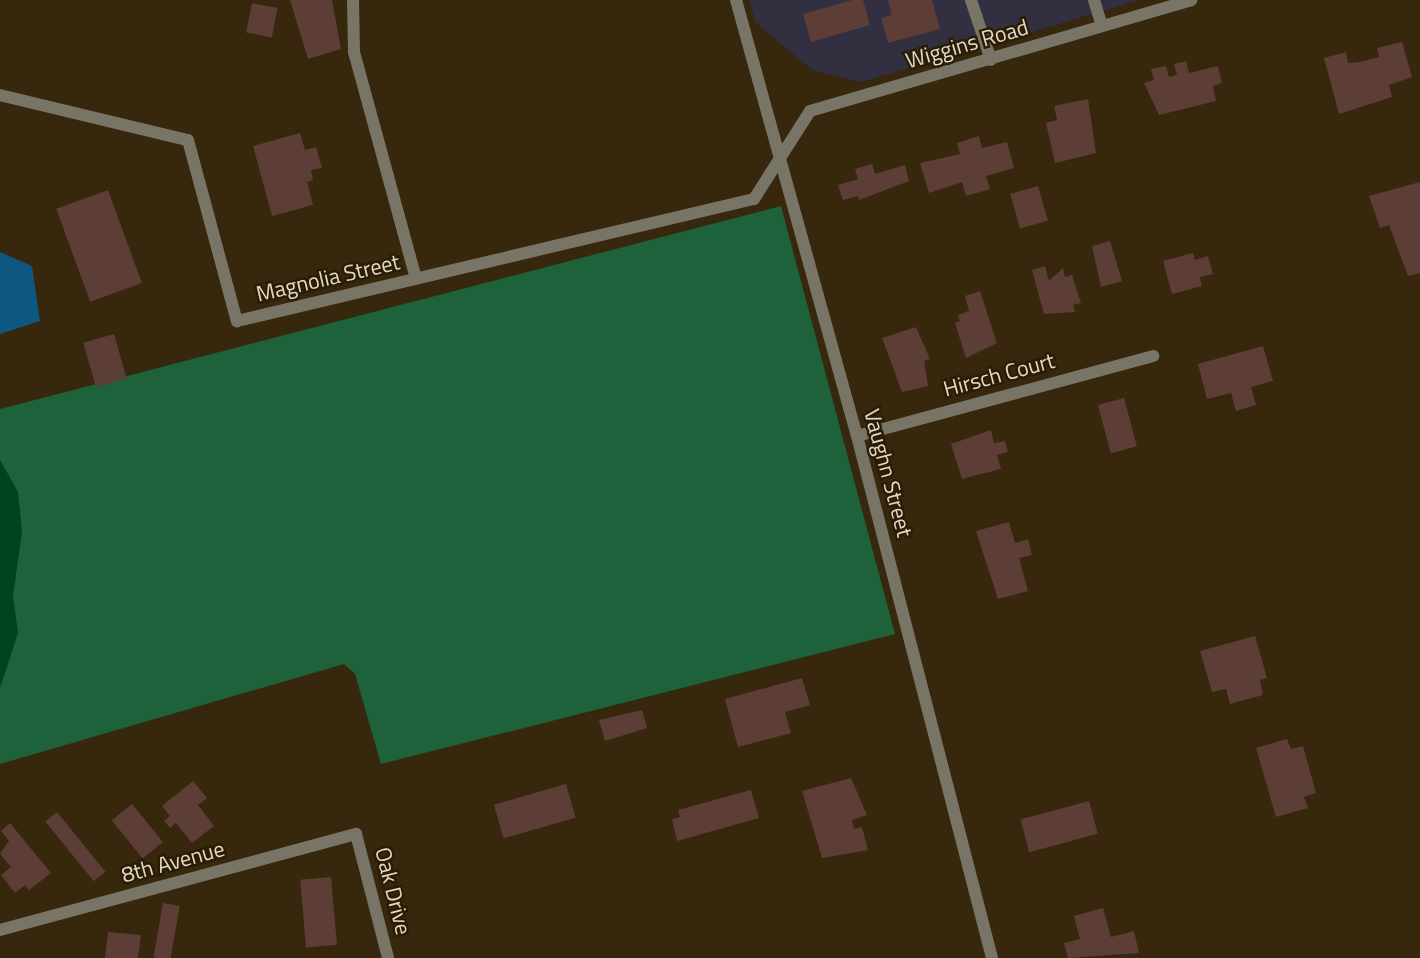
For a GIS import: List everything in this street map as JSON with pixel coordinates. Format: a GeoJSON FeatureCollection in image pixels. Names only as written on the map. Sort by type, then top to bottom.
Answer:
{"type":"FeatureCollection","features":[{"type":"Feature","properties":{"kind":"street"},"geometry":{"type":"LineString","coordinates":[[353,0],[354,51],[416,279]]}},
{"type":"Feature","properties":{"kind":"street","name":"Vaughn Street"},"geometry":{"type":"LineString","coordinates":[[736,0],[857,436],[992,958]]}},
{"type":"Feature","properties":{"kind":"street"},"geometry":{"type":"LineString","coordinates":[[971,0],[991,60]]}},
{"type":"Feature","properties":{"kind":"street"},"geometry":{"type":"LineString","coordinates":[[1094,0],[1102,26]]}},
{"type":"Feature","properties":{"kind":"street","name":"Wiggins Road"},"geometry":{"type":"LineString","coordinates":[[782,161],[810,111],[1191,0]]}},
{"type":"Feature","properties":{"kind":"street","name":"Magnolia Street"},"geometry":{"type":"LineString","coordinates":[[0,94],[188,140],[237,321],[754,199],[782,161]]}},
{"type":"Feature","properties":{"kind":"street","name":"Hirsch Court"},"geometry":{"type":"LineString","coordinates":[[857,436],[1153,356]]}},
{"type":"Feature","properties":{"kind":"street","name":"8th Avenue"},"geometry":{"type":"LineString","coordinates":[[0,930],[356,834]]}},
{"type":"Feature","properties":{"kind":"street","name":"Oak Drive"},"geometry":{"type":"LineString","coordinates":[[356,834],[388,958]]}},
{"type":"Feature","properties":{"kind":"shaded area"},"geometry":{"type":"Polygon","coordinates":[[[749,0],[1140,0],[861,82],[812,70],[756,23],[749,0]]]}},
{"type":"Feature","properties":{"kind":"green space"},"geometry":{"type":"Polygon","coordinates":[[[781,206],[895,634],[381,764],[355,674],[344,664],[0,764],[0,688],[18,633],[13,596],[22,532],[18,492],[0,460],[0,409],[781,206]]]}},
{"type":"Feature","properties":{"kind":"green space"},"geometry":{"type":"Polygon","coordinates":[[[0,460],[18,492],[22,532],[13,596],[18,633],[0,688],[0,460]]]}},
{"type":"Feature","properties":{"kind":"water"},"geometry":{"type":"Polygon","coordinates":[[[0,252],[32,266],[40,321],[0,334],[0,252]]]}},
{"type":"Feature","properties":{"kind":"building"},"geometry":{"type":"Polygon","coordinates":[[[290,0],[332,0],[341,49],[308,59],[290,0]]]}},
{"type":"Feature","properties":{"kind":"building"},"geometry":{"type":"Polygon","coordinates":[[[852,0],[863,0],[870,25],[811,42],[803,14],[852,0]]]}},
{"type":"Feature","properties":{"kind":"building"},"geometry":{"type":"Polygon","coordinates":[[[888,0],[932,0],[940,29],[888,43],[881,18],[892,15],[888,0]]]}},
{"type":"Feature","properties":{"kind":"building"},"geometry":{"type":"Polygon","coordinates":[[[252,3],[278,8],[272,37],[246,32],[252,3]]]}},
{"type":"Feature","properties":{"kind":"building"},"geometry":{"type":"Polygon","coordinates":[[[1402,42],[1412,77],[1389,85],[1392,97],[1339,114],[1324,58],[1346,52],[1348,63],[1360,62],[1379,57],[1377,48],[1402,42]]]}},
{"type":"Feature","properties":{"kind":"building"},"geometry":{"type":"Polygon","coordinates":[[[1186,61],[1189,73],[1218,66],[1222,83],[1213,86],[1216,101],[1159,115],[1144,83],[1154,80],[1151,69],[1166,66],[1169,77],[1177,75],[1174,64],[1186,61]]]}},
{"type":"Feature","properties":{"kind":"building"},"geometry":{"type":"Polygon","coordinates":[[[1088,99],[1096,153],[1055,163],[1046,123],[1057,120],[1054,106],[1088,99]]]}},
{"type":"Feature","properties":{"kind":"building"},"geometry":{"type":"Polygon","coordinates":[[[300,133],[305,150],[316,147],[322,168],[311,170],[313,180],[307,182],[313,205],[272,216],[253,146],[300,133]]]}},
{"type":"Feature","properties":{"kind":"building"},"geometry":{"type":"Polygon","coordinates":[[[979,136],[982,148],[1007,142],[1014,168],[986,176],[990,189],[966,196],[962,182],[929,193],[920,163],[960,154],[957,143],[979,136]]]}},
{"type":"Feature","properties":{"kind":"building"},"geometry":{"type":"Polygon","coordinates":[[[872,164],[875,174],[905,165],[909,181],[859,200],[858,196],[843,200],[838,185],[858,179],[855,169],[872,164]]]}},
{"type":"Feature","properties":{"kind":"building"},"geometry":{"type":"Polygon","coordinates":[[[1420,182],[1420,273],[1408,276],[1389,225],[1380,228],[1369,196],[1420,182]]]}},
{"type":"Feature","properties":{"kind":"building"},"geometry":{"type":"Polygon","coordinates":[[[1038,186],[1048,221],[1020,229],[1010,194],[1038,186]]]}},
{"type":"Feature","properties":{"kind":"building"},"geometry":{"type":"Polygon","coordinates":[[[108,190],[142,283],[90,302],[56,209],[108,190]]]}},
{"type":"Feature","properties":{"kind":"building"},"geometry":{"type":"Polygon","coordinates":[[[1110,241],[1122,281],[1101,287],[1092,246],[1110,241]]]}},
{"type":"Feature","properties":{"kind":"building"},"geometry":{"type":"Polygon","coordinates":[[[1193,253],[1195,260],[1208,256],[1213,274],[1200,277],[1202,286],[1172,294],[1163,261],[1193,253]]]}},
{"type":"Feature","properties":{"kind":"building"},"geometry":{"type":"Polygon","coordinates":[[[1045,266],[1049,281],[1063,268],[1065,277],[1072,275],[1081,303],[1073,305],[1075,312],[1044,314],[1032,270],[1045,266]]]}},
{"type":"Feature","properties":{"kind":"building"},"geometry":{"type":"Polygon","coordinates":[[[980,291],[997,343],[966,358],[955,323],[960,321],[958,315],[969,311],[965,296],[980,291]]]}},
{"type":"Feature","properties":{"kind":"building"},"geometry":{"type":"Polygon","coordinates":[[[916,327],[930,359],[924,361],[928,386],[902,392],[882,338],[916,327]]]}},
{"type":"Feature","properties":{"kind":"building"},"geometry":{"type":"Polygon","coordinates":[[[114,334],[127,378],[96,387],[83,343],[114,334]]]}},
{"type":"Feature","properties":{"kind":"building"},"geometry":{"type":"Polygon","coordinates":[[[1263,346],[1273,381],[1251,387],[1256,405],[1236,411],[1231,393],[1207,399],[1198,364],[1263,346]]]}},
{"type":"Feature","properties":{"kind":"building"},"geometry":{"type":"Polygon","coordinates":[[[1124,398],[1137,446],[1111,453],[1098,405],[1124,398]]]}},
{"type":"Feature","properties":{"kind":"building"},"geometry":{"type":"Polygon","coordinates":[[[991,430],[994,443],[1005,441],[1008,452],[997,455],[1001,469],[962,479],[951,444],[991,430]]]}},
{"type":"Feature","properties":{"kind":"building"},"geometry":{"type":"Polygon","coordinates":[[[1009,522],[1015,543],[1028,539],[1032,555],[1019,558],[1028,591],[998,599],[976,531],[1009,522]]]}},
{"type":"Feature","properties":{"kind":"building"},"geometry":{"type":"Polygon","coordinates":[[[1255,636],[1267,678],[1260,680],[1263,695],[1230,704],[1226,689],[1212,692],[1200,651],[1255,636]]]}},
{"type":"Feature","properties":{"kind":"building"},"geometry":{"type":"Polygon","coordinates":[[[802,678],[810,705],[785,712],[791,733],[738,747],[725,699],[802,678]]]}},
{"type":"Feature","properties":{"kind":"building"},"geometry":{"type":"Polygon","coordinates":[[[642,710],[647,728],[605,741],[599,720],[642,710]]]}},
{"type":"Feature","properties":{"kind":"building"},"geometry":{"type":"Polygon","coordinates":[[[1287,739],[1291,749],[1303,746],[1316,793],[1304,797],[1308,808],[1276,817],[1256,748],[1287,739]]]}},
{"type":"Feature","properties":{"kind":"building"},"geometry":{"type":"Polygon","coordinates":[[[851,778],[867,815],[852,820],[854,829],[862,827],[868,850],[822,858],[802,791],[851,778]]]}},
{"type":"Feature","properties":{"kind":"building"},"geometry":{"type":"Polygon","coordinates":[[[193,781],[207,798],[198,805],[214,826],[192,843],[176,823],[170,828],[164,821],[170,816],[162,806],[193,781]]]}},
{"type":"Feature","properties":{"kind":"building"},"geometry":{"type":"Polygon","coordinates":[[[566,784],[576,818],[504,838],[494,805],[566,784]]]}},
{"type":"Feature","properties":{"kind":"building"},"geometry":{"type":"Polygon","coordinates":[[[751,790],[759,818],[677,841],[672,819],[680,817],[678,810],[751,790]]]}},
{"type":"Feature","properties":{"kind":"building"},"geometry":{"type":"Polygon","coordinates":[[[1089,801],[1098,834],[1029,852],[1020,819],[1089,801]]]}},
{"type":"Feature","properties":{"kind":"building"},"geometry":{"type":"Polygon","coordinates":[[[132,804],[163,842],[143,858],[112,820],[132,804]]]}},
{"type":"Feature","properties":{"kind":"building"},"geometry":{"type":"Polygon","coordinates":[[[57,812],[105,872],[94,881],[45,821],[57,812]]]}},
{"type":"Feature","properties":{"kind":"building"},"geometry":{"type":"Polygon","coordinates":[[[10,823],[51,873],[29,890],[25,885],[15,893],[1,875],[11,867],[0,854],[9,841],[1,831],[10,823]]]}},
{"type":"Feature","properties":{"kind":"building"},"geometry":{"type":"Polygon","coordinates":[[[331,877],[337,945],[306,947],[300,880],[331,877]]]}},
{"type":"Feature","properties":{"kind":"building"},"geometry":{"type":"Polygon","coordinates":[[[163,903],[180,906],[171,958],[153,957],[163,903]]]}},
{"type":"Feature","properties":{"kind":"building"},"geometry":{"type":"Polygon","coordinates":[[[1103,908],[1111,937],[1134,931],[1139,953],[1068,958],[1064,943],[1080,939],[1074,916],[1103,908]]]}},
{"type":"Feature","properties":{"kind":"building"},"geometry":{"type":"Polygon","coordinates":[[[108,932],[141,935],[138,958],[105,958],[108,932]]]}}]}
